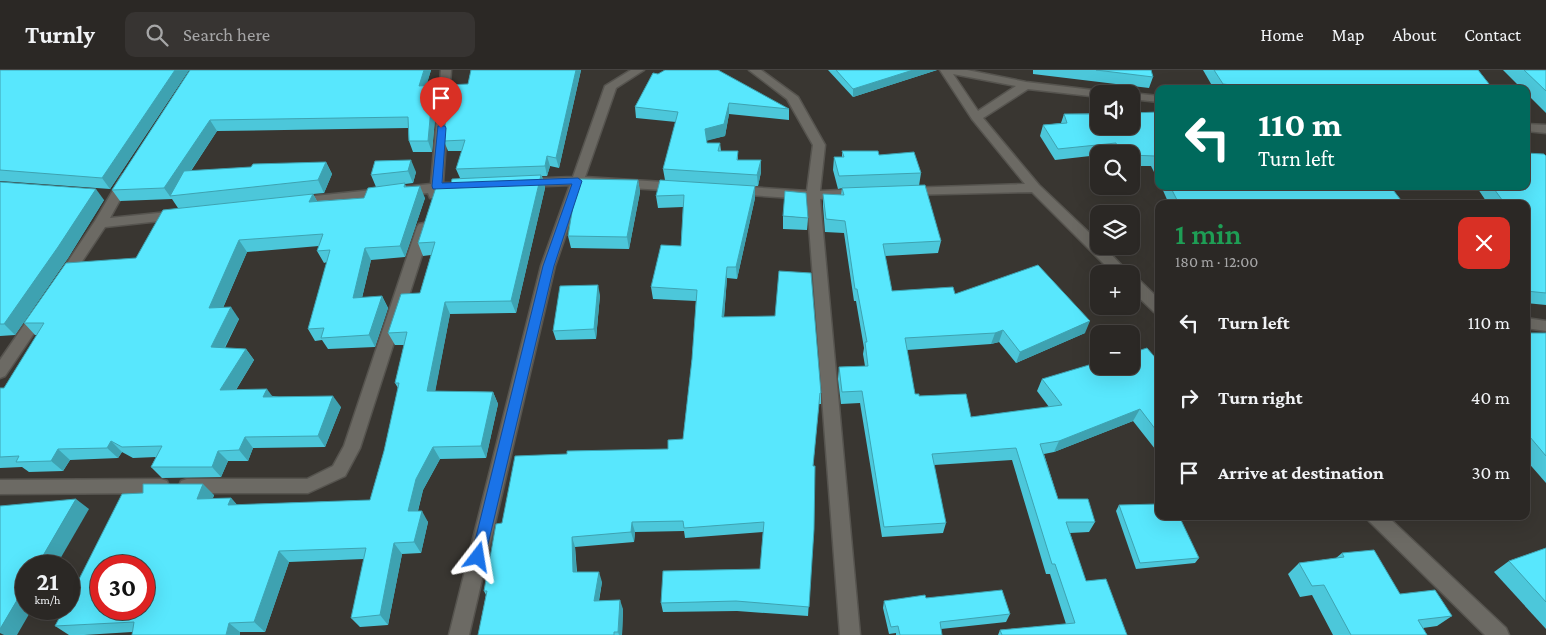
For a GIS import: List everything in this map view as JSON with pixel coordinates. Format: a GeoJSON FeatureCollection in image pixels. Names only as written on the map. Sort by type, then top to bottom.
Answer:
{"type":"FeatureCollection","features":[{"type":"Feature","properties":{"kind":"street"},"geometry":{"type":"LineString","coordinates":[[0,487],[308,486],[339,471],[352,448],[436,186],[446,70]]}},
{"type":"Feature","properties":{"kind":"street"},"geometry":{"type":"LineString","coordinates":[[460,635],[548,266],[610,86],[639,70]]}},
{"type":"Feature","properties":{"kind":"street"},"geometry":{"type":"LineString","coordinates":[[754,70],[792,97],[819,145],[813,195],[850,635]]}},
{"type":"Feature","properties":{"kind":"street"},"geometry":{"type":"LineString","coordinates":[[945,70],[976,117],[1035,188],[1114,265]]}},
{"type":"Feature","properties":{"kind":"street"},"geometry":{"type":"LineString","coordinates":[[951,70],[1026,85],[1090,92]]}},
{"type":"Feature","properties":{"kind":"street"},"geometry":{"type":"LineString","coordinates":[[976,117],[1026,85]]}},
{"type":"Feature","properties":{"kind":"street"},"geometry":{"type":"LineString","coordinates":[[1140,97],[1155,99]]}},
{"type":"Feature","properties":{"kind":"street"},"geometry":{"type":"LineString","coordinates":[[1530,127],[1546,129]]}},
{"type":"Feature","properties":{"kind":"street"},"geometry":{"type":"LineString","coordinates":[[56,289],[102,223],[110,195],[131,170]]}},
{"type":"Feature","properties":{"kind":"street"},"geometry":{"type":"LineString","coordinates":[[512,184],[578,181],[695,188]]}},
{"type":"Feature","properties":{"kind":"street"},"geometry":{"type":"LineString","coordinates":[[279,204],[436,186],[465,185]]}},
{"type":"Feature","properties":{"kind":"street"},"geometry":{"type":"LineString","coordinates":[[890,192],[1035,188]]}},
{"type":"Feature","properties":{"kind":"street"},"geometry":{"type":"LineString","coordinates":[[715,189],[813,195],[871,193]]}},
{"type":"Feature","properties":{"kind":"street"},"geometry":{"type":"LineString","coordinates":[[102,223],[190,214]]}},
{"type":"Feature","properties":{"kind":"street"},"geometry":{"type":"LineString","coordinates":[[1140,290],[1155,304]]}},
{"type":"Feature","properties":{"kind":"street"},"geometry":{"type":"LineString","coordinates":[[0,372],[45,306]]}},
{"type":"Feature","properties":{"kind":"street"},"geometry":{"type":"LineString","coordinates":[[1530,324],[1546,326]]}},
{"type":"Feature","properties":{"kind":"street"},"geometry":{"type":"LineString","coordinates":[[1379,520],[1499,635]]}},
{"type":"Feature","properties":{"kind":"building"},"geometry":{"type":"Polygon","coordinates":[[[0,70],[175,70],[102,178],[0,170],[0,70]]]}},
{"type":"Feature","properties":{"kind":"building"},"geometry":{"type":"Polygon","coordinates":[[[190,70],[424,70],[419,86],[433,85],[428,141],[409,141],[408,117],[210,120],[164,188],[112,190],[190,70]]]}},
{"type":"Feature","properties":{"kind":"building"},"geometry":{"type":"Polygon","coordinates":[[[471,70],[576,70],[556,158],[547,156],[545,166],[456,169],[465,140],[444,141],[448,85],[468,84],[471,70]]]}},
{"type":"Feature","properties":{"kind":"building"},"geometry":{"type":"Polygon","coordinates":[[[665,70],[718,70],[789,109],[729,103],[724,124],[705,129],[707,143],[720,143],[718,151],[738,151],[737,160],[761,160],[757,175],[663,169],[678,112],[635,107],[653,73],[658,74],[665,70]]]}},
{"type":"Feature","properties":{"kind":"building"},"geometry":{"type":"Polygon","coordinates":[[[836,70],[913,70],[853,89],[836,70]]]}},
{"type":"Feature","properties":{"kind":"building"},"geometry":{"type":"Polygon","coordinates":[[[1096,70],[1151,70],[1153,77],[1096,70]]]}},
{"type":"Feature","properties":{"kind":"building"},"geometry":{"type":"Polygon","coordinates":[[[1214,70],[1478,70],[1490,85],[1231,85],[1223,84],[1214,70]]]}},
{"type":"Feature","properties":{"kind":"building"},"geometry":{"type":"Polygon","coordinates":[[[1524,70],[1546,70],[1546,91],[1524,70]]]}},
{"type":"Feature","properties":{"kind":"building"},"geometry":{"type":"Polygon","coordinates":[[[1155,112],[1155,156],[1140,155],[1140,145],[1117,145],[1116,143],[1058,149],[1043,125],[1067,123],[1064,114],[1090,114],[1090,135],[1140,135],[1140,113],[1155,112]]]}},
{"type":"Feature","properties":{"kind":"building"},"geometry":{"type":"Polygon","coordinates":[[[842,151],[878,151],[879,155],[914,152],[921,173],[839,176],[834,157],[844,157],[842,151]]]}},
{"type":"Feature","properties":{"kind":"building"},"geometry":{"type":"Polygon","coordinates":[[[1530,153],[1544,154],[1546,156],[1546,293],[1530,291],[1530,200],[1502,200],[1495,190],[1530,190],[1530,153]]]}},
{"type":"Feature","properties":{"kind":"building"},"geometry":{"type":"Polygon","coordinates":[[[411,160],[408,171],[371,175],[375,161],[411,160]]]}},
{"type":"Feature","properties":{"kind":"building"},"geometry":{"type":"Polygon","coordinates":[[[326,162],[318,180],[170,196],[184,171],[251,167],[253,164],[326,162]]]}},
{"type":"Feature","properties":{"kind":"building"},"geometry":{"type":"Polygon","coordinates":[[[541,175],[511,301],[445,302],[427,391],[493,392],[481,446],[433,447],[416,479],[408,511],[422,511],[414,542],[394,543],[380,615],[351,618],[366,548],[279,551],[254,622],[229,623],[226,635],[132,635],[134,622],[55,626],[58,620],[80,620],[80,577],[90,557],[90,620],[155,620],[155,555],[91,555],[122,494],[143,493],[143,484],[203,484],[197,499],[231,498],[228,505],[370,500],[384,451],[399,383],[395,383],[407,332],[388,333],[401,294],[420,293],[435,242],[418,243],[437,184],[451,184],[452,179],[541,175]]]}},
{"type":"Feature","properties":{"kind":"building"},"geometry":{"type":"Polygon","coordinates":[[[580,179],[638,180],[627,237],[568,236],[575,194],[580,179]]]}},
{"type":"Feature","properties":{"kind":"building"},"geometry":{"type":"Polygon","coordinates":[[[660,180],[755,186],[736,267],[727,267],[722,317],[775,316],[779,271],[811,273],[821,393],[813,466],[815,466],[814,529],[809,607],[736,601],[661,603],[663,571],[760,569],[764,522],[684,528],[683,521],[632,522],[631,532],[572,537],[573,572],[599,572],[594,601],[620,600],[618,632],[614,632],[614,635],[478,635],[487,591],[484,591],[496,524],[502,523],[515,456],[567,454],[567,451],[668,449],[668,440],[683,439],[697,290],[651,287],[661,245],[681,246],[684,195],[656,196],[660,180]]]}},
{"type":"Feature","properties":{"kind":"building"},"geometry":{"type":"Polygon","coordinates":[[[0,182],[96,189],[4,324],[0,324],[0,182]]]}},
{"type":"Feature","properties":{"kind":"building"},"geometry":{"type":"Polygon","coordinates":[[[405,183],[404,187],[420,186],[400,246],[365,248],[353,298],[382,296],[369,335],[321,338],[324,328],[308,329],[330,250],[317,251],[323,234],[239,240],[209,308],[231,307],[211,347],[246,349],[220,390],[267,389],[263,397],[333,396],[318,436],[245,437],[239,450],[218,451],[212,467],[151,467],[162,446],[122,447],[111,441],[107,448],[58,449],[51,461],[16,462],[19,456],[0,457],[0,388],[4,388],[44,323],[24,323],[66,263],[136,258],[163,210],[313,194],[309,202],[364,198],[368,188],[405,183]]]}},
{"type":"Feature","properties":{"kind":"building"},"geometry":{"type":"Polygon","coordinates":[[[925,185],[941,241],[883,244],[892,291],[953,287],[955,294],[1038,265],[1090,321],[1020,352],[1003,330],[995,333],[905,338],[915,394],[919,394],[919,396],[966,394],[971,417],[1062,405],[1042,379],[1090,365],[1090,375],[1140,375],[1140,350],[1147,348],[1155,357],[1155,429],[1140,409],[1059,441],[1040,444],[1058,499],[1088,499],[1095,522],[1066,522],[1086,581],[1106,579],[1127,635],[1002,635],[1000,630],[1075,623],[1055,564],[1052,564],[1016,448],[932,454],[946,523],[884,527],[862,391],[842,392],[839,367],[868,366],[865,342],[867,342],[857,289],[855,289],[845,221],[826,219],[823,194],[844,195],[842,188],[925,185]]]}},
{"type":"Feature","properties":{"kind":"building"},"geometry":{"type":"Polygon","coordinates":[[[1172,190],[1393,190],[1401,200],[1177,200],[1172,190]]]}},
{"type":"Feature","properties":{"kind":"building"},"geometry":{"type":"Polygon","coordinates":[[[785,191],[806,193],[808,218],[783,216],[785,191]]]}},
{"type":"Feature","properties":{"kind":"building"},"geometry":{"type":"Polygon","coordinates":[[[598,285],[594,329],[553,331],[560,286],[598,285]]]}},
{"type":"Feature","properties":{"kind":"building"},"geometry":{"type":"Polygon","coordinates":[[[1530,333],[1546,333],[1546,456],[1530,437],[1530,333]]]}},
{"type":"Feature","properties":{"kind":"building"},"geometry":{"type":"Polygon","coordinates":[[[76,499],[43,555],[15,555],[15,604],[0,629],[0,506],[76,499]]]}},
{"type":"Feature","properties":{"kind":"building"},"geometry":{"type":"Polygon","coordinates":[[[1155,504],[1155,520],[1181,520],[1199,558],[1140,563],[1119,505],[1155,504]]]}},
{"type":"Feature","properties":{"kind":"building"},"geometry":{"type":"Polygon","coordinates":[[[1546,548],[1546,602],[1509,561],[1546,548]]]}},
{"type":"Feature","properties":{"kind":"building"},"geometry":{"type":"Polygon","coordinates":[[[1374,550],[1400,594],[1435,590],[1452,616],[1418,620],[1427,635],[1351,635],[1324,585],[1312,586],[1299,563],[1344,557],[1342,553],[1374,550]]]}},
{"type":"Feature","properties":{"kind":"building"},"geometry":{"type":"Polygon","coordinates":[[[1002,590],[1010,614],[940,622],[942,635],[900,635],[898,626],[891,627],[884,601],[925,595],[926,598],[1002,590]]]}},
{"type":"Feature","properties":{"kind":"route"},"geometry":{"type":"LineString","coordinates":[[441,128],[436,186],[578,181],[548,266],[478,557]]}}]}
